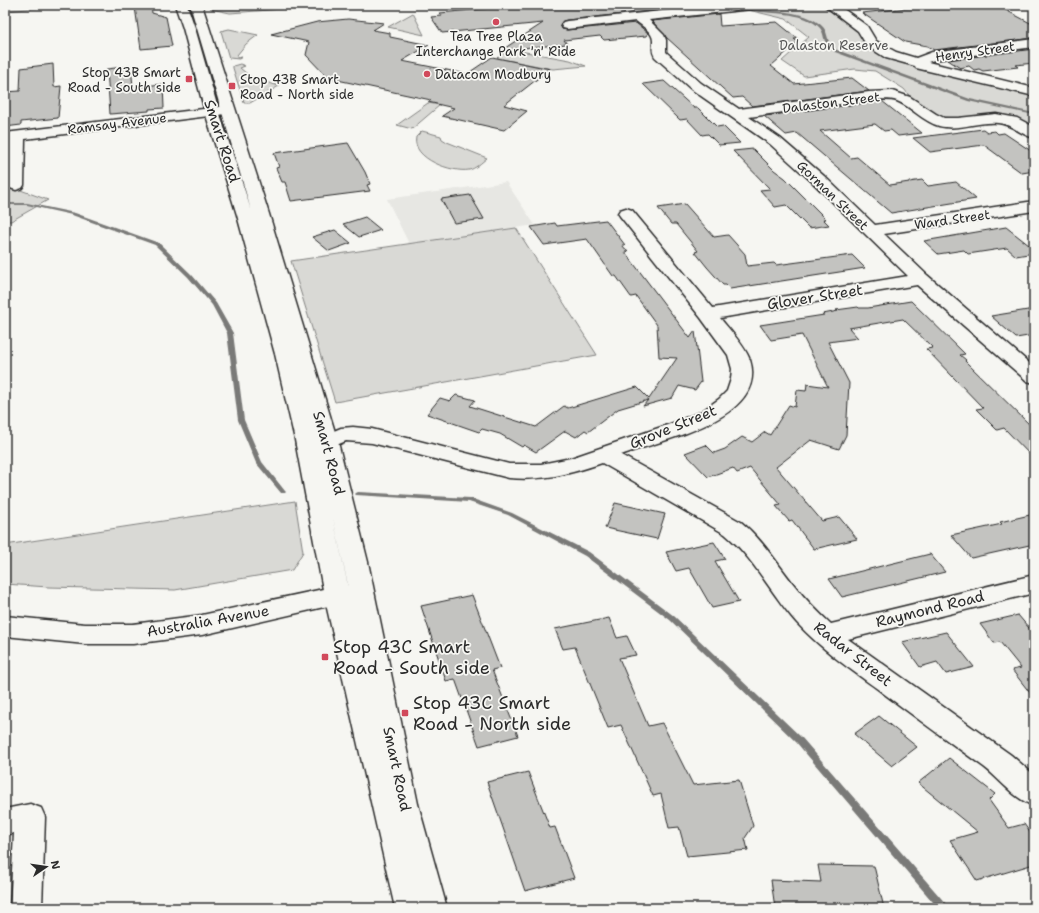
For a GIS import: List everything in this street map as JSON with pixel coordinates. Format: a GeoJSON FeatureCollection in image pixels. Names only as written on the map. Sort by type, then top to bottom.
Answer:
{"type":"FeatureCollection","features":[{"type":"Feature","properties":{"kind":"street","name":"Smart Road"},"geometry":{"type":"LineString","coordinates":[[181,5],[266,229],[317,443],[350,594],[411,908]]}},
{"type":"Feature","properties":{"kind":"street","name":"Smart Road"},"geometry":{"type":"LineString","coordinates":[[196,5],[220,111]]}},
{"type":"Feature","properties":{"kind":"street"},"geometry":{"type":"LineString","coordinates":[[568,25],[752,5]]}},
{"type":"Feature","properties":{"kind":"street"},"geometry":{"type":"LineString","coordinates":[[832,6],[850,6]]}},
{"type":"Feature","properties":{"kind":"street"},"geometry":{"type":"LineString","coordinates":[[832,6],[863,29],[871,43],[891,55],[921,65],[1034,92]]}},
{"type":"Feature","properties":{"kind":"street"},"geometry":{"type":"LineString","coordinates":[[609,10],[619,19]]}},
{"type":"Feature","properties":{"kind":"street","name":"Gorman Street"},"geometry":{"type":"LineString","coordinates":[[638,17],[656,32],[659,37],[660,42],[658,48],[660,54],[696,86],[775,141],[818,179],[870,231],[922,279],[1030,370]]}},
{"type":"Feature","properties":{"kind":"street","name":"Henry Street"},"geometry":{"type":"LineString","coordinates":[[921,65],[921,60],[932,56],[1034,43]]}},
{"type":"Feature","properties":{"kind":"street","name":"Dalaston Street"},"geometry":{"type":"LineString","coordinates":[[737,114],[869,96],[890,96],[900,98],[936,120],[944,122],[998,118],[1011,121],[1034,134]]}},
{"type":"Feature","properties":{"kind":"street","name":"Ramsay Avenue"},"geometry":{"type":"LineString","coordinates":[[12,136],[220,111]]}},
{"type":"Feature","properties":{"kind":"street"},"geometry":{"type":"LineString","coordinates":[[12,136],[16,185]]}},
{"type":"Feature","properties":{"kind":"street","name":"Ward Street"},"geometry":{"type":"LineString","coordinates":[[870,231],[1034,206]]}},
{"type":"Feature","properties":{"kind":"street","name":"Grove Street"},"geometry":{"type":"LineString","coordinates":[[317,443],[347,446],[415,447],[496,468],[528,473],[564,467],[603,454],[708,416],[728,402],[736,392],[741,382],[742,375],[741,362],[735,349],[626,213]]}},
{"type":"Feature","properties":{"kind":"street","name":"Glover Street"},"geometry":{"type":"LineString","coordinates":[[708,314],[922,279]]}},
{"type":"Feature","properties":{"kind":"street","name":"Radar Street"},"geometry":{"type":"LineString","coordinates":[[603,454],[733,528],[745,538],[786,593],[838,646],[1001,764],[1034,793]]}},
{"type":"Feature","properties":{"kind":"street","name":"Raymond Road"},"geometry":{"type":"LineString","coordinates":[[826,635],[1034,584]]}},
{"type":"Feature","properties":{"kind":"street","name":"Smart Road"},"geometry":{"type":"LineString","coordinates":[[350,594],[431,908]]}},
{"type":"Feature","properties":{"kind":"street","name":"Australia Avenue"},"geometry":{"type":"LineString","coordinates":[[5,626],[85,634],[133,634],[202,625],[350,594]]}},
{"type":"Feature","properties":{"kind":"street"},"geometry":{"type":"LineString","coordinates":[[5,822],[30,817],[26,908]]}},
{"type":"Feature","properties":{"kind":"shaded area"},"geometry":{"type":"Polygon","coordinates":[[[506,182],[535,225],[409,244],[387,199],[506,182]]]}},
{"type":"Feature","properties":{"kind":"green space"},"geometry":{"type":"Polygon","coordinates":[[[5,5],[73,5],[5,11],[5,5]]]}},
{"type":"Feature","properties":{"kind":"green space"},"geometry":{"type":"Polygon","coordinates":[[[209,5],[336,5],[230,13],[211,9],[209,5]]]}},
{"type":"Feature","properties":{"kind":"green space","name":"Dalaston Reserve"},"geometry":{"type":"Polygon","coordinates":[[[780,5],[824,5],[856,28],[867,45],[895,60],[916,67],[1034,96],[1034,129],[1015,118],[1003,115],[990,114],[956,118],[941,117],[912,99],[904,89],[875,71],[855,69],[804,76],[782,61],[809,37],[786,19],[744,9],[780,5]]]}},
{"type":"Feature","properties":{"kind":"green space"},"geometry":{"type":"Polygon","coordinates":[[[413,13],[424,35],[388,27],[413,13]]]}},
{"type":"Feature","properties":{"kind":"green space"},"geometry":{"type":"Polygon","coordinates":[[[229,29],[258,35],[246,44],[237,55],[237,58],[242,57],[239,59],[229,58],[221,31],[229,29]]]}},
{"type":"Feature","properties":{"kind":"green space"},"geometry":{"type":"Polygon","coordinates":[[[509,49],[570,60],[586,66],[553,69],[497,58],[509,49]]]}},
{"type":"Feature","properties":{"kind":"green space"},"geometry":{"type":"Polygon","coordinates":[[[240,64],[245,66],[240,68],[252,78],[279,86],[250,103],[244,103],[233,68],[233,66],[240,64]]]}},
{"type":"Feature","properties":{"kind":"green space"},"geometry":{"type":"Polygon","coordinates":[[[428,103],[440,105],[412,129],[397,125],[428,103]]]}},
{"type":"Feature","properties":{"kind":"green space"},"geometry":{"type":"Polygon","coordinates":[[[422,131],[441,136],[442,139],[447,142],[487,158],[476,167],[469,170],[444,167],[426,158],[420,152],[416,145],[416,137],[422,131]]]}},
{"type":"Feature","properties":{"kind":"green space"},"geometry":{"type":"Polygon","coordinates":[[[15,188],[48,200],[11,221],[5,221],[5,190],[15,188]]]}},
{"type":"Feature","properties":{"kind":"green space"},"geometry":{"type":"Polygon","coordinates":[[[516,228],[597,355],[335,402],[291,261],[516,228]]]}},
{"type":"Feature","properties":{"kind":"green space"},"geometry":{"type":"Polygon","coordinates":[[[295,501],[303,552],[292,570],[175,590],[48,587],[5,584],[5,545],[295,501]]]}},
{"type":"Feature","properties":{"kind":"building"},"geometry":{"type":"Polygon","coordinates":[[[151,5],[152,13],[166,17],[172,46],[141,49],[135,7],[151,5]]]}},
{"type":"Feature","properties":{"kind":"building"},"geometry":{"type":"Polygon","coordinates":[[[533,5],[536,8],[566,5],[705,5],[567,20],[560,24],[562,29],[567,30],[636,23],[648,33],[646,36],[604,40],[600,36],[564,40],[567,44],[502,50],[543,23],[442,33],[431,17],[442,16],[440,13],[533,5]]]}},
{"type":"Feature","properties":{"kind":"building"},"geometry":{"type":"Polygon","coordinates":[[[935,5],[996,5],[1034,25],[1034,38],[934,50],[927,46],[905,42],[862,13],[935,5]]]}},
{"type":"Feature","properties":{"kind":"building"},"geometry":{"type":"Polygon","coordinates":[[[719,14],[720,26],[777,22],[798,39],[794,39],[798,42],[771,66],[794,84],[852,78],[869,91],[752,106],[742,97],[733,98],[666,37],[652,21],[719,14]]]}},
{"type":"Feature","properties":{"kind":"building","name":"Datacom Modbury"},"geometry":{"type":"Polygon","coordinates":[[[348,19],[384,23],[373,30],[390,33],[390,37],[429,45],[402,61],[467,74],[492,57],[550,69],[504,105],[527,111],[504,130],[442,116],[454,108],[428,102],[431,100],[328,78],[306,55],[309,42],[271,34],[317,22],[348,19]]]}},
{"type":"Feature","properties":{"kind":"building"},"geometry":{"type":"Polygon","coordinates":[[[1034,49],[1034,63],[1015,65],[1018,67],[983,71],[979,69],[974,70],[969,66],[960,68],[948,60],[1034,49]]]}},
{"type":"Feature","properties":{"kind":"building"},"geometry":{"type":"Polygon","coordinates":[[[53,64],[54,87],[61,86],[58,118],[21,122],[21,125],[5,127],[5,92],[20,91],[21,68],[53,64]]]}},
{"type":"Feature","properties":{"kind":"building"},"geometry":{"type":"Polygon","coordinates":[[[131,66],[133,87],[163,84],[164,108],[149,109],[149,111],[110,114],[107,69],[131,66]]]}},
{"type":"Feature","properties":{"kind":"building"},"geometry":{"type":"Polygon","coordinates":[[[664,81],[694,108],[698,108],[717,127],[723,126],[740,143],[719,145],[708,134],[702,135],[687,119],[680,120],[643,84],[664,81]]]}},
{"type":"Feature","properties":{"kind":"building"},"geometry":{"type":"Polygon","coordinates":[[[882,101],[922,133],[898,136],[891,130],[884,131],[875,124],[820,131],[851,158],[857,157],[890,185],[922,180],[928,186],[956,182],[976,199],[891,213],[797,133],[786,135],[764,116],[882,101]]]}},
{"type":"Feature","properties":{"kind":"building"},"geometry":{"type":"Polygon","coordinates":[[[983,129],[987,132],[995,131],[998,134],[1004,133],[1034,153],[1034,171],[1022,173],[984,145],[930,152],[913,138],[983,129]]]}},
{"type":"Feature","properties":{"kind":"building"},"geometry":{"type":"Polygon","coordinates":[[[348,143],[365,172],[370,184],[367,185],[370,191],[291,201],[285,182],[282,182],[276,168],[279,167],[274,153],[348,143]]]}},
{"type":"Feature","properties":{"kind":"building"},"geometry":{"type":"Polygon","coordinates":[[[753,149],[774,170],[785,178],[826,219],[823,219],[829,225],[809,228],[786,205],[775,207],[760,190],[770,189],[733,151],[753,149]]]}},
{"type":"Feature","properties":{"kind":"building"},"geometry":{"type":"Polygon","coordinates":[[[470,195],[484,219],[454,223],[441,199],[470,195]]]}},
{"type":"Feature","properties":{"kind":"building"},"geometry":{"type":"Polygon","coordinates":[[[685,204],[714,237],[728,235],[745,254],[747,266],[774,263],[776,265],[852,255],[865,268],[730,289],[726,285],[723,285],[707,267],[695,252],[698,251],[676,224],[671,224],[658,208],[685,204]]]}},
{"type":"Feature","properties":{"kind":"building"},"geometry":{"type":"Polygon","coordinates":[[[365,217],[381,230],[359,237],[343,224],[365,217]]]}},
{"type":"Feature","properties":{"kind":"building"},"geometry":{"type":"Polygon","coordinates":[[[606,220],[625,245],[622,245],[628,252],[625,252],[690,338],[695,331],[701,382],[695,390],[679,386],[672,398],[643,406],[648,400],[618,409],[588,432],[585,430],[576,437],[565,431],[536,452],[524,445],[522,447],[500,434],[482,429],[479,432],[427,414],[440,398],[450,401],[456,395],[475,400],[470,406],[536,427],[564,406],[568,408],[637,387],[649,399],[677,358],[659,357],[657,325],[636,296],[631,297],[616,276],[613,276],[587,239],[544,245],[531,227],[555,223],[557,226],[606,220]]]}},
{"type":"Feature","properties":{"kind":"building"},"geometry":{"type":"Polygon","coordinates":[[[1006,227],[1034,249],[1034,253],[1016,256],[1007,248],[968,254],[964,250],[938,254],[924,241],[1006,227]]]}},
{"type":"Feature","properties":{"kind":"building"},"geometry":{"type":"Polygon","coordinates":[[[335,230],[351,243],[329,251],[312,237],[335,230]]]}},
{"type":"Feature","properties":{"kind":"building"},"geometry":{"type":"Polygon","coordinates":[[[911,301],[965,354],[960,355],[966,360],[965,361],[1034,429],[1034,459],[1004,428],[997,430],[976,409],[983,408],[926,349],[933,348],[903,319],[849,328],[858,338],[828,342],[849,383],[846,435],[839,449],[811,440],[776,467],[822,521],[839,517],[857,539],[814,549],[792,520],[789,521],[776,506],[781,505],[750,468],[737,473],[733,468],[708,477],[685,453],[706,445],[714,453],[725,449],[742,437],[752,442],[765,432],[770,435],[789,405],[795,407],[797,390],[806,391],[807,384],[828,387],[802,335],[771,340],[760,325],[824,315],[823,314],[838,311],[836,310],[858,307],[868,308],[911,301]]]}},
{"type":"Feature","properties":{"kind":"building"},"geometry":{"type":"Polygon","coordinates":[[[1034,309],[1034,335],[1016,338],[991,316],[1034,309]]]}},
{"type":"Feature","properties":{"kind":"building"},"geometry":{"type":"Polygon","coordinates":[[[615,503],[665,514],[657,539],[605,528],[615,503]]]}},
{"type":"Feature","properties":{"kind":"building"},"geometry":{"type":"Polygon","coordinates":[[[1034,514],[1034,544],[971,558],[951,535],[1002,524],[1000,522],[1034,514]]]}},
{"type":"Feature","properties":{"kind":"building"},"geometry":{"type":"Polygon","coordinates":[[[714,542],[725,559],[715,561],[739,602],[712,608],[689,568],[676,571],[666,552],[714,542]]]}},
{"type":"Feature","properties":{"kind":"building"},"geometry":{"type":"Polygon","coordinates":[[[930,554],[945,572],[842,597],[829,579],[930,554]]]}},
{"type":"Feature","properties":{"kind":"building"},"geometry":{"type":"Polygon","coordinates":[[[472,595],[500,668],[492,670],[518,736],[479,746],[455,679],[446,681],[421,606],[472,595]]]}},
{"type":"Feature","properties":{"kind":"building"},"geometry":{"type":"Polygon","coordinates":[[[1018,615],[1034,634],[1034,698],[1012,670],[1021,668],[1000,642],[994,643],[980,624],[1018,615]]]}},
{"type":"Feature","properties":{"kind":"building"},"geometry":{"type":"Polygon","coordinates":[[[609,618],[617,638],[627,636],[636,655],[619,658],[648,726],[662,723],[693,785],[739,780],[753,826],[745,838],[748,850],[687,856],[679,827],[669,828],[661,794],[653,796],[621,725],[608,728],[575,647],[563,649],[555,629],[609,618]]]}},
{"type":"Feature","properties":{"kind":"building"},"geometry":{"type":"Polygon","coordinates":[[[946,632],[974,667],[946,674],[937,662],[920,667],[902,642],[946,632]]]}},
{"type":"Feature","properties":{"kind":"building"},"geometry":{"type":"Polygon","coordinates":[[[879,716],[917,747],[892,766],[854,734],[879,716]]]}},
{"type":"Feature","properties":{"kind":"building"},"geometry":{"type":"Polygon","coordinates":[[[949,758],[995,794],[989,800],[1009,828],[1024,824],[1034,838],[1034,864],[977,881],[950,840],[978,832],[918,783],[949,758]]]}},
{"type":"Feature","properties":{"kind":"building"},"geometry":{"type":"Polygon","coordinates":[[[528,772],[550,828],[555,827],[574,878],[525,891],[487,782],[528,772]]]}},
{"type":"Feature","properties":{"kind":"building"},"geometry":{"type":"Polygon","coordinates":[[[818,865],[874,866],[884,908],[775,908],[771,880],[821,882],[818,865]]]}},
{"type":"Feature","properties":{"kind":"waterway"},"geometry":{"type":"LineString","coordinates":[[752,10],[788,13],[805,17],[820,26],[825,33],[828,44],[836,51],[969,100],[1034,114]]}},
{"type":"Feature","properties":{"kind":"waterway"},"geometry":{"type":"LineString","coordinates":[[5,204],[27,204],[73,214],[157,244],[190,276],[214,304],[230,333],[241,420],[259,463],[283,492]]}},
{"type":"Feature","properties":{"kind":"waterway"},"geometry":{"type":"LineString","coordinates":[[358,494],[470,500],[510,514],[587,554],[672,618],[799,740],[944,908]]}},
{"type":"Feature","properties":{"kind":"place","name":"Tea Tree Plaza Interchange Park 'n' Ride"},"geometry":{"type":"Point","coordinates":[496,22]}},
{"type":"Feature","properties":{"kind":"place","name":"Datacom Modbury"},"geometry":{"type":"Point","coordinates":[427,74]}},
{"type":"Feature","properties":{"kind":"place","name":"Stop 43B Smart Road - South side"},"geometry":{"type":"Point","coordinates":[189,79]}},
{"type":"Feature","properties":{"kind":"place","name":"Stop 43B Smart Road - North side"},"geometry":{"type":"Point","coordinates":[232,86]}},
{"type":"Feature","properties":{"kind":"place","name":"Stop 43C Smart Road - South side"},"geometry":{"type":"Point","coordinates":[325,657]}},
{"type":"Feature","properties":{"kind":"place","name":"Stop 43C Smart Road - North side"},"geometry":{"type":"Point","coordinates":[405,713]}}]}
